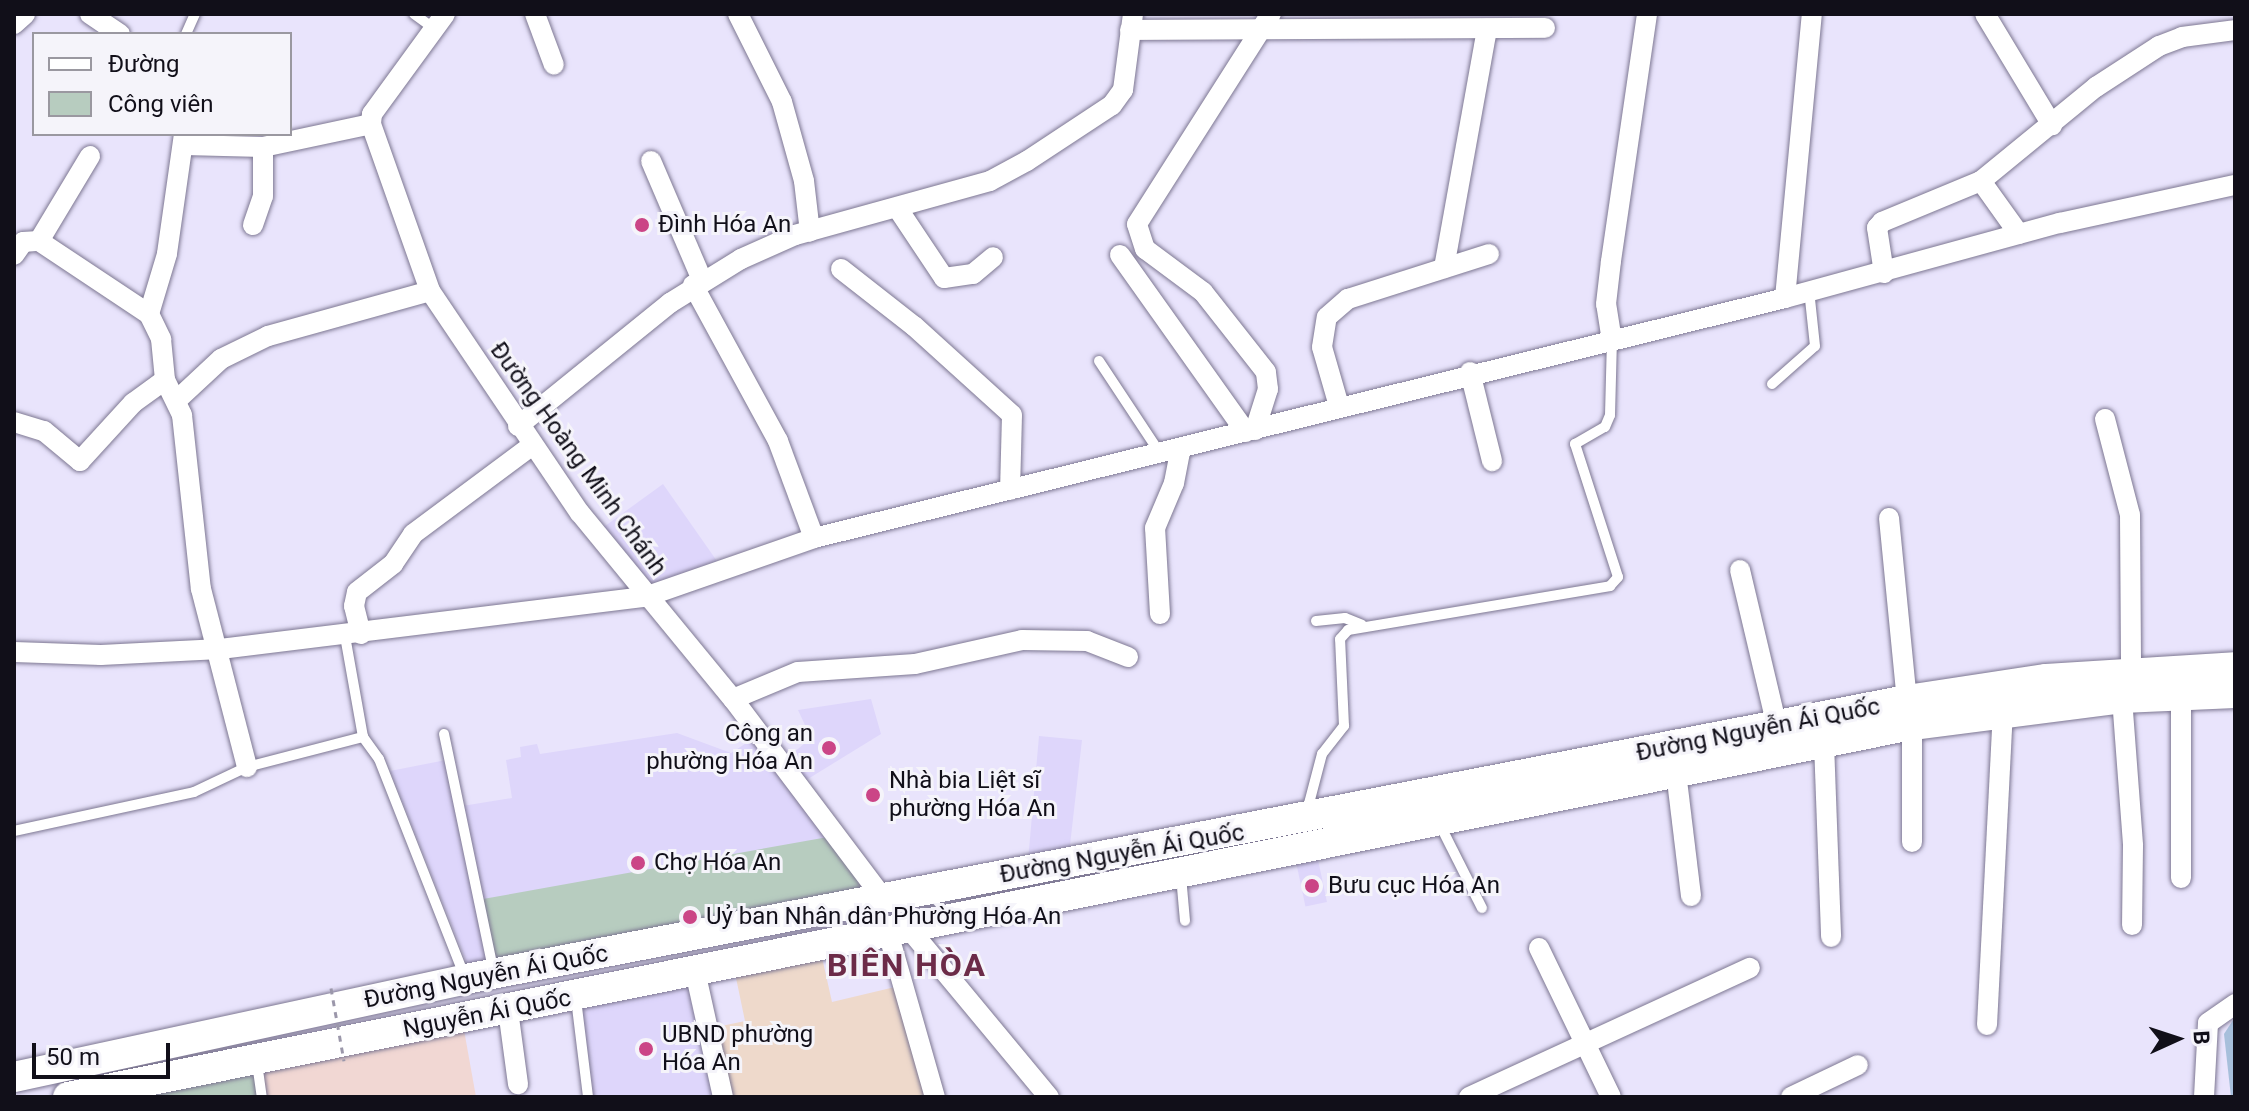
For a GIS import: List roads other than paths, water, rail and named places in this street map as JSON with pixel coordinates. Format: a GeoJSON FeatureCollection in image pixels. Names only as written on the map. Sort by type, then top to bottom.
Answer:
{"type":"FeatureCollection","features":[{"type":"Feature","properties":{"kind":"main road","name":"Đường Nguyễn Ái Quốc"},"geometry":{"type":"LineString","coordinates":[[14,1077],[480,977],[1305,820],[1909,713],[2235,667]]}},
{"type":"Feature","properties":{"kind":"main road","name":"Đường Nguyễn Ái Quốc"},"geometry":{"type":"LineString","coordinates":[[896,927],[1676,772],[1780,738],[1824,743],[1909,713],[2003,710],[2127,684],[2181,694],[2235,693]]}},
{"type":"Feature","properties":{"kind":"main road"},"geometry":{"type":"LineString","coordinates":[[883,898],[896,927]]}},
{"type":"Feature","properties":{"kind":"main road","name":"Nguyễn Ái Quốc"},"geometry":{"type":"LineString","coordinates":[[68,1097],[576,997],[896,927]]}},
{"type":"Feature","properties":{"kind":"street"},"geometry":{"type":"LineString","coordinates":[[14,24],[25,14]]}},
{"type":"Feature","properties":{"kind":"street"},"geometry":{"type":"LineString","coordinates":[[90,14],[117,32]]}},
{"type":"Feature","properties":{"kind":"street"},"geometry":{"type":"LineString","coordinates":[[535,14],[554,65]]}},
{"type":"Feature","properties":{"kind":"street"},"geometry":{"type":"LineString","coordinates":[[738,14],[782,102],[804,181],[810,232]]}},
{"type":"Feature","properties":{"kind":"street"},"geometry":{"type":"LineString","coordinates":[[1612,341],[1606,304],[1647,14]]}},
{"type":"Feature","properties":{"kind":"street"},"geometry":{"type":"LineString","coordinates":[[1785,298],[1812,14]]}},
{"type":"Feature","properties":{"kind":"street"},"geometry":{"type":"LineString","coordinates":[[1985,14],[2052,125]]}},
{"type":"Feature","properties":{"kind":"street"},"geometry":{"type":"LineString","coordinates":[[149,314],[167,254],[184,139],[263,147],[371,124],[372,114],[440,21]]}},
{"type":"Feature","properties":{"kind":"street"},"geometry":{"type":"LineString","coordinates":[[518,426],[698,282],[810,232],[990,181],[1112,105],[1123,90],[1131,22],[1545,28]]}},
{"type":"Feature","properties":{"kind":"street"},"geometry":{"type":"LineString","coordinates":[[1250,431],[1268,389],[1266,372],[1203,292],[1145,249],[1137,224],[1267,22]]}},
{"type":"Feature","properties":{"kind":"street"},"geometry":{"type":"LineString","coordinates":[[1444,268],[1487,29]]}},
{"type":"Feature","properties":{"kind":"street"},"geometry":{"type":"LineString","coordinates":[[1884,273],[1877,228],[1882,222],[1981,181],[2096,87],[2159,46],[2182,37],[2235,30]]}},
{"type":"Feature","properties":{"kind":"street","name":"Đường Hoàng Minh Chánh"},"geometry":{"type":"LineString","coordinates":[[371,124],[430,291],[531,446],[645,597],[733,699],[883,898]]}},
{"type":"Feature","properties":{"kind":"street"},"geometry":{"type":"LineString","coordinates":[[253,225],[263,196],[263,147]]}},
{"type":"Feature","properties":{"kind":"street"},"geometry":{"type":"LineString","coordinates":[[90,156],[22,243],[149,314],[161,339],[165,380],[177,400],[186,435],[201,589],[220,649],[247,767]]}},
{"type":"Feature","properties":{"kind":"street"},"geometry":{"type":"LineString","coordinates":[[651,161],[698,282],[778,441],[814,538]]}},
{"type":"Feature","properties":{"kind":"street"},"geometry":{"type":"LineString","coordinates":[[1981,181],[2019,234]]}},
{"type":"Feature","properties":{"kind":"street"},"geometry":{"type":"LineString","coordinates":[[14,652],[101,655],[220,649],[645,597],[814,538],[1250,431],[1470,372],[1785,298],[2019,234],[2235,185]]}},
{"type":"Feature","properties":{"kind":"street"},"geometry":{"type":"LineString","coordinates":[[898,209],[944,278],[973,274],[993,257]]}},
{"type":"Feature","properties":{"kind":"street"},"geometry":{"type":"LineString","coordinates":[[1339,406],[1322,347],[1327,317],[1348,299],[1489,254]]}},
{"type":"Feature","properties":{"kind":"street"},"geometry":{"type":"LineString","coordinates":[[1120,255],[1250,431]]}},
{"type":"Feature","properties":{"kind":"street"},"geometry":{"type":"LineString","coordinates":[[841,269],[914,326],[1012,415],[1010,490]]}},
{"type":"Feature","properties":{"kind":"street"},"geometry":{"type":"LineString","coordinates":[[177,400],[221,359],[268,336],[430,291]]}},
{"type":"Feature","properties":{"kind":"street"},"geometry":{"type":"LineString","coordinates":[[1470,372],[1492,461]]}},
{"type":"Feature","properties":{"kind":"street"},"geometry":{"type":"LineString","coordinates":[[14,422],[44,431],[80,461],[133,403],[165,380]]}},
{"type":"Feature","properties":{"kind":"street"},"geometry":{"type":"LineString","coordinates":[[2105,419],[2130,515],[2127,684],[2133,846],[2132,925]]}},
{"type":"Feature","properties":{"kind":"street"},"geometry":{"type":"LineString","coordinates":[[353,635],[357,592],[393,564],[413,534],[531,446]]}},
{"type":"Feature","properties":{"kind":"street"},"geometry":{"type":"LineString","coordinates":[[1160,614],[1155,528],[1174,483],[1181,448]]}},
{"type":"Feature","properties":{"kind":"street"},"geometry":{"type":"LineString","coordinates":[[1889,518],[1909,713],[1912,842]]}},
{"type":"Feature","properties":{"kind":"street"},"geometry":{"type":"LineString","coordinates":[[1740,570],[1780,738]]}},
{"type":"Feature","properties":{"kind":"street"},"geometry":{"type":"LineString","coordinates":[[733,699],[798,672],[915,664],[1022,640],[1087,641],[1128,657]]}},
{"type":"Feature","properties":{"kind":"street"},"geometry":{"type":"LineString","coordinates":[[2181,694],[2181,878]]}},
{"type":"Feature","properties":{"kind":"street"},"geometry":{"type":"LineString","coordinates":[[1987,1025],[2003,710]]}},
{"type":"Feature","properties":{"kind":"street"},"geometry":{"type":"LineString","coordinates":[[1824,743],[1831,937]]}},
{"type":"Feature","properties":{"kind":"street"},"geometry":{"type":"LineString","coordinates":[[1676,772],[1691,896]]}},
{"type":"Feature","properties":{"kind":"street"},"geometry":{"type":"LineString","coordinates":[[896,927],[935,1097]]}},
{"type":"Feature","properties":{"kind":"street"},"geometry":{"type":"LineString","coordinates":[[896,927],[1049,1097]]}},
{"type":"Feature","properties":{"kind":"street"},"geometry":{"type":"LineString","coordinates":[[1539,948],[1611,1097]]}},
{"type":"Feature","properties":{"kind":"street"},"geometry":{"type":"LineString","coordinates":[[1469,1097],[1750,968]]}},
{"type":"Feature","properties":{"kind":"street"},"geometry":{"type":"LineString","coordinates":[[695,971],[723,1097]]}},
{"type":"Feature","properties":{"kind":"street"},"geometry":{"type":"LineString","coordinates":[[2204,1097],[2208,1023],[2235,1004]]}},
{"type":"Feature","properties":{"kind":"street"},"geometry":{"type":"LineString","coordinates":[[508,1010],[518,1084]]}},
{"type":"Feature","properties":{"kind":"street"},"geometry":{"type":"LineString","coordinates":[[1791,1097],[1858,1065]]}},
{"type":"Feature","properties":{"kind":"lane"},"geometry":{"type":"LineString","coordinates":[[414,14],[440,21]]}},
{"type":"Feature","properties":{"kind":"lane"},"geometry":{"type":"LineString","coordinates":[[1772,384],[1815,346],[1809,290]]}},
{"type":"Feature","properties":{"kind":"lane"},"geometry":{"type":"LineString","coordinates":[[1305,820],[1322,754],[1347,714],[1339,681],[1340,639],[1362,625],[1610,586],[1618,577],[1575,444],[1605,427],[1610,415],[1612,341]]}},
{"type":"Feature","properties":{"kind":"lane"},"geometry":{"type":"LineString","coordinates":[[1099,361],[1160,453]]}},
{"type":"Feature","properties":{"kind":"lane"},"geometry":{"type":"LineString","coordinates":[[1316,621],[1345,618],[1362,625]]}},
{"type":"Feature","properties":{"kind":"lane"},"geometry":{"type":"LineString","coordinates":[[353,635],[363,737],[379,759],[480,977]]}},
{"type":"Feature","properties":{"kind":"lane"},"geometry":{"type":"LineString","coordinates":[[444,734],[480,977]]}},
{"type":"Feature","properties":{"kind":"lane"},"geometry":{"type":"LineString","coordinates":[[14,831],[194,792],[247,767],[363,737]]}},
{"type":"Feature","properties":{"kind":"lane"},"geometry":{"type":"LineString","coordinates":[[1438,820],[1482,908]]}},
{"type":"Feature","properties":{"kind":"lane"},"geometry":{"type":"LineString","coordinates":[[1180,870],[1185,921]]}},
{"type":"Feature","properties":{"kind":"lane"},"geometry":{"type":"LineString","coordinates":[[576,997],[588,1097]]}},
{"type":"Feature","properties":{"kind":"lane"},"geometry":{"type":"LineString","coordinates":[[256,1061],[262,1097]]}},
{"type":"Feature","properties":{"kind":"water"},"geometry":{"type":"Polygon","coordinates":[[[2235,1017],[2235,1097],[2231,1097],[2224,1034],[2235,1017]]]}},
{"type":"Feature","properties":{"kind":"place","name":"Đình Hóa An"},"geometry":{"type":"Point","coordinates":[642,225]}},
{"type":"Feature","properties":{"kind":"place","name":"Công an phường Hóa An"},"geometry":{"type":"Point","coordinates":[829,748]}},
{"type":"Feature","properties":{"kind":"place","name":"Nhà bia Liệt sĩ phường Hóa An"},"geometry":{"type":"Point","coordinates":[873,795]}},
{"type":"Feature","properties":{"kind":"place","name":"Chợ Hóa An"},"geometry":{"type":"Point","coordinates":[638,863]}},
{"type":"Feature","properties":{"kind":"place","name":"Bưu cục Hóa An"},"geometry":{"type":"Point","coordinates":[1312,886]}},
{"type":"Feature","properties":{"kind":"place","name":"Uỷ ban Nhân dân Phường Hóa An"},"geometry":{"type":"Point","coordinates":[690,917]}},
{"type":"Feature","properties":{"kind":"place","name":"UBND phường Hóa An"},"geometry":{"type":"Point","coordinates":[646,1049]}},
{"type":"Feature","properties":{"kind":"district","name":"BIÊN HÒA"},"geometry":{"type":"Point","coordinates":[907,965]}}]}
